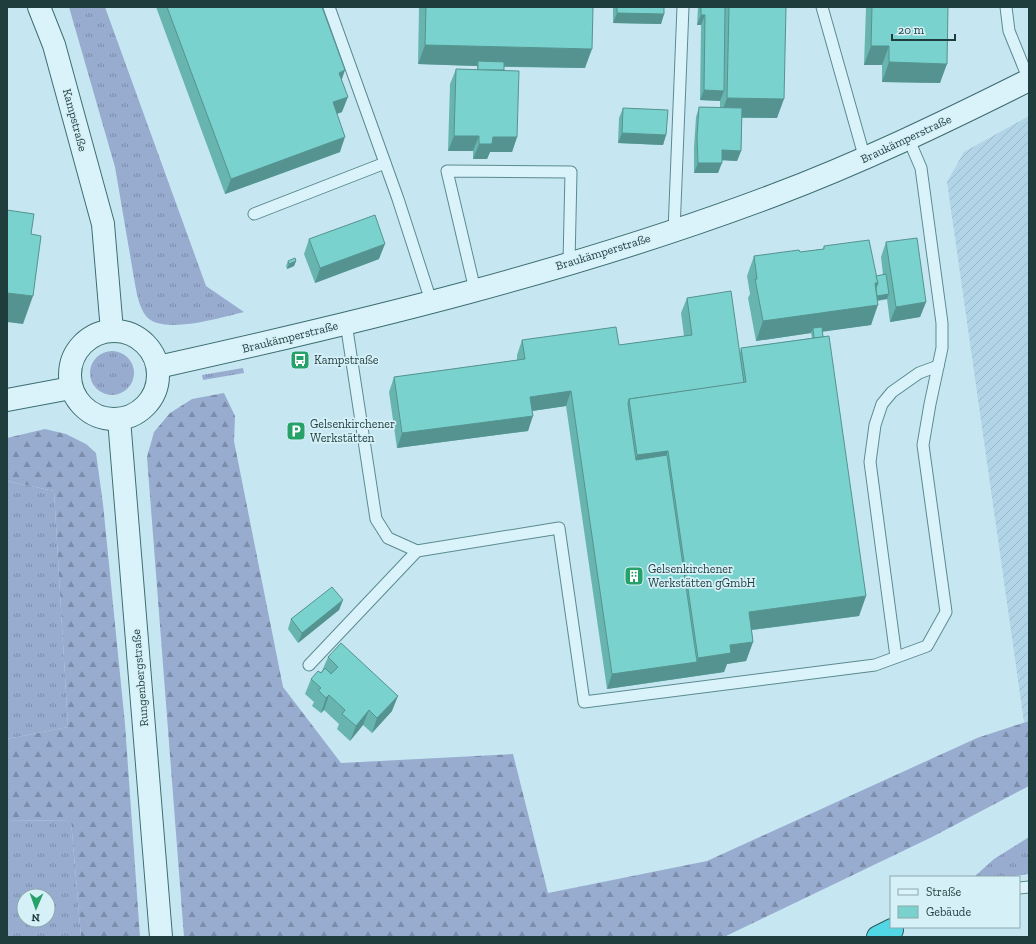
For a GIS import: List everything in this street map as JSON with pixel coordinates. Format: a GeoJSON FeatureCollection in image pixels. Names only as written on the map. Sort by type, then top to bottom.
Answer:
{"type":"FeatureCollection","features":[{"type":"Feature","properties":{"kind":"street","name":"Kampstraße"},"geometry":{"type":"LineString","coordinates":[[39,7],[54,45],[103,224],[112,331]]}},
{"type":"Feature","properties":{"kind":"street","name":"Braukämperstraße"},"geometry":{"type":"LineString","coordinates":[[158,367],[298,336],[475,290],[569,264],[674,230],[772,196],[865,159],[909,140],[1029,80]]}},
{"type":"Feature","properties":{"kind":"street"},"geometry":{"type":"LineString","coordinates":[[112,331],[129,334],[146,344],[158,367],[157,385],[151,399],[136,414],[119,419],[104,419],[86,409],[78,401],[71,388],[70,366],[74,356],[83,343],[97,334],[112,331]]}},
{"type":"Feature","properties":{"kind":"street"},"geometry":{"type":"LineString","coordinates":[[7,400],[71,388]]}},
{"type":"Feature","properties":{"kind":"street","name":"Rungenbergstraße"},"geometry":{"type":"LineString","coordinates":[[119,419],[161,937]]}},
{"type":"Feature","properties":{"kind":"lane"},"geometry":{"type":"LineString","coordinates":[[329,7],[385,163],[431,301]]}},
{"type":"Feature","properties":{"kind":"lane"},"geometry":{"type":"LineString","coordinates":[[674,230],[683,7]]}},
{"type":"Feature","properties":{"kind":"lane"},"geometry":{"type":"LineString","coordinates":[[822,7],[865,159]]}},
{"type":"Feature","properties":{"kind":"lane"},"geometry":{"type":"LineString","coordinates":[[1006,7],[1010,31],[1029,80]]}},
{"type":"Feature","properties":{"kind":"lane"},"geometry":{"type":"LineString","coordinates":[[346,323],[376,519],[388,538],[417,551],[559,528],[584,702],[875,665],[927,646],[946,612],[923,445],[942,348],[942,323],[921,168],[909,140]]}},
{"type":"Feature","properties":{"kind":"lane"},"geometry":{"type":"LineString","coordinates":[[254,214],[385,163]]}},
{"type":"Feature","properties":{"kind":"lane"},"geometry":{"type":"LineString","coordinates":[[475,290],[447,171],[571,172],[569,264]]}},
{"type":"Feature","properties":{"kind":"lane"},"geometry":{"type":"LineString","coordinates":[[896,657],[870,462],[875,425],[882,404],[892,392],[919,373],[938,366]]}},
{"type":"Feature","properties":{"kind":"lane"},"geometry":{"type":"LineString","coordinates":[[310,665],[417,551]]}},
{"type":"Feature","properties":{"kind":"shaded area"},"geometry":{"type":"Polygon","coordinates":[[[1029,116],[1029,721],[1024,722],[947,182],[964,152],[1029,116]]]}},
{"type":"Feature","properties":{"kind":"green space"},"geometry":{"type":"Polygon","coordinates":[[[69,7],[105,7],[206,286],[244,312],[208,321],[178,325],[165,325],[154,322],[146,316],[142,309],[136,288],[115,167],[69,7]]]}},
{"type":"Feature","properties":{"kind":"green space"},"geometry":{"type":"Polygon","coordinates":[[[108,351],[116,351],[121,352],[128,357],[133,364],[133,382],[128,389],[121,394],[108,395],[100,392],[93,385],[90,377],[90,369],[93,361],[100,354],[108,351]]]}},
{"type":"Feature","properties":{"kind":"green space"},"geometry":{"type":"Polygon","coordinates":[[[243,368],[244,373],[203,380],[202,375],[243,368]]]}},
{"type":"Feature","properties":{"kind":"green space"},"geometry":{"type":"Polygon","coordinates":[[[224,393],[235,416],[234,441],[283,687],[341,763],[513,754],[548,893],[707,861],[977,738],[1029,721],[1029,786],[932,837],[724,937],[184,937],[147,457],[154,432],[170,413],[192,399],[224,393]]]}},
{"type":"Feature","properties":{"kind":"green space"},"geometry":{"type":"Polygon","coordinates":[[[45,429],[66,434],[86,444],[96,453],[103,504],[125,724],[140,937],[81,937],[71,820],[7,821],[7,739],[68,727],[54,491],[7,481],[7,438],[45,429]]]}},
{"type":"Feature","properties":{"kind":"green space"},"geometry":{"type":"Polygon","coordinates":[[[7,481],[54,491],[68,727],[7,739],[7,481]]]}},
{"type":"Feature","properties":{"kind":"green space"},"geometry":{"type":"Polygon","coordinates":[[[71,820],[81,937],[7,937],[7,821],[71,820]]]}},
{"type":"Feature","properties":{"kind":"green space"},"geometry":{"type":"Polygon","coordinates":[[[1029,837],[1029,874],[1015,876],[975,876],[994,859],[1029,837]]]}},
{"type":"Feature","properties":{"kind":"building"},"geometry":{"type":"Polygon","coordinates":[[[167,7],[322,7],[345,70],[339,73],[348,97],[333,102],[345,137],[231,179],[167,7]]]}},
{"type":"Feature","properties":{"kind":"building"},"geometry":{"type":"Polygon","coordinates":[[[426,7],[593,7],[592,49],[425,45],[426,7]]]}},
{"type":"Feature","properties":{"kind":"building"},"geometry":{"type":"Polygon","coordinates":[[[617,7],[664,7],[664,14],[617,13],[617,7]]]}},
{"type":"Feature","properties":{"kind":"building"},"geometry":{"type":"Polygon","coordinates":[[[701,7],[725,7],[724,91],[704,90],[705,15],[701,15],[701,7]]]}},
{"type":"Feature","properties":{"kind":"building"},"geometry":{"type":"Polygon","coordinates":[[[729,7],[786,7],[784,99],[727,98],[729,7]]]}},
{"type":"Feature","properties":{"kind":"building"},"geometry":{"type":"Polygon","coordinates":[[[872,7],[948,7],[947,64],[889,62],[889,46],[871,46],[872,7]]]}},
{"type":"Feature","properties":{"kind":"building"},"geometry":{"type":"Polygon","coordinates":[[[478,61],[504,62],[504,70],[478,70],[478,61]]]}},
{"type":"Feature","properties":{"kind":"building"},"geometry":{"type":"Polygon","coordinates":[[[456,69],[519,71],[517,137],[493,137],[492,144],[479,144],[479,136],[454,136],[456,69]]]}},
{"type":"Feature","properties":{"kind":"building"},"geometry":{"type":"Polygon","coordinates":[[[699,107],[742,108],[741,151],[722,150],[722,163],[698,163],[697,137],[699,107]]]}},
{"type":"Feature","properties":{"kind":"building"},"geometry":{"type":"Polygon","coordinates":[[[623,108],[668,110],[666,135],[622,133],[623,108]]]}},
{"type":"Feature","properties":{"kind":"building"},"geometry":{"type":"Polygon","coordinates":[[[7,210],[34,214],[31,234],[41,236],[33,296],[7,293],[7,210]]]}},
{"type":"Feature","properties":{"kind":"building"},"geometry":{"type":"Polygon","coordinates":[[[375,215],[385,244],[320,268],[309,239],[375,215]]]}},
{"type":"Feature","properties":{"kind":"building"},"geometry":{"type":"Polygon","coordinates":[[[917,238],[926,302],[896,307],[886,242],[917,238]]]}},
{"type":"Feature","properties":{"kind":"building"},"geometry":{"type":"Polygon","coordinates":[[[869,240],[878,283],[875,283],[878,305],[763,321],[755,279],[757,279],[754,256],[799,250],[800,252],[824,249],[824,246],[869,240]]]}},
{"type":"Feature","properties":{"kind":"building"},"geometry":{"type":"Polygon","coordinates":[[[295,258],[296,261],[289,264],[288,261],[295,258]]]}},
{"type":"Feature","properties":{"kind":"building"},"geometry":{"type":"Polygon","coordinates":[[[886,274],[889,294],[877,296],[876,288],[878,283],[876,276],[886,274]]]}},
{"type":"Feature","properties":{"kind":"building","name":"Gelsenkirchener Werkstätten gGmbH"},"geometry":{"type":"Polygon","coordinates":[[[731,291],[744,383],[629,399],[628,404],[636,460],[667,455],[697,662],[612,674],[571,391],[530,397],[533,416],[402,433],[394,377],[525,359],[522,340],[616,327],[619,345],[692,335],[687,298],[731,291]]]}},
{"type":"Feature","properties":{"kind":"building"},"geometry":{"type":"Polygon","coordinates":[[[822,327],[823,337],[814,338],[813,328],[822,327]]]}},
{"type":"Feature","properties":{"kind":"building"},"geometry":{"type":"Polygon","coordinates":[[[829,336],[866,596],[749,612],[753,642],[730,645],[731,653],[698,658],[668,451],[637,455],[629,399],[746,382],[741,348],[829,336]]]}},
{"type":"Feature","properties":{"kind":"building"},"geometry":{"type":"Polygon","coordinates":[[[332,587],[343,600],[302,633],[291,619],[332,587]]]}},
{"type":"Feature","properties":{"kind":"building"},"geometry":{"type":"Polygon","coordinates":[[[341,643],[398,696],[377,718],[369,710],[356,726],[342,714],[345,710],[329,695],[326,698],[318,690],[321,688],[311,679],[318,671],[321,673],[325,668],[331,674],[338,667],[328,657],[341,643]]]}},
{"type":"Feature","properties":{"kind":"place","name":"Kampstraße"},"geometry":{"type":"Point","coordinates":[300,360]}},
{"type":"Feature","properties":{"kind":"place","name":"Gelsenkirchener Werkstätten"},"geometry":{"type":"Point","coordinates":[296,431]}},
{"type":"Feature","properties":{"kind":"place","name":"Gelsenkirchener Werkstätten gGmbH"},"geometry":{"type":"Point","coordinates":[634,576]}}]}
